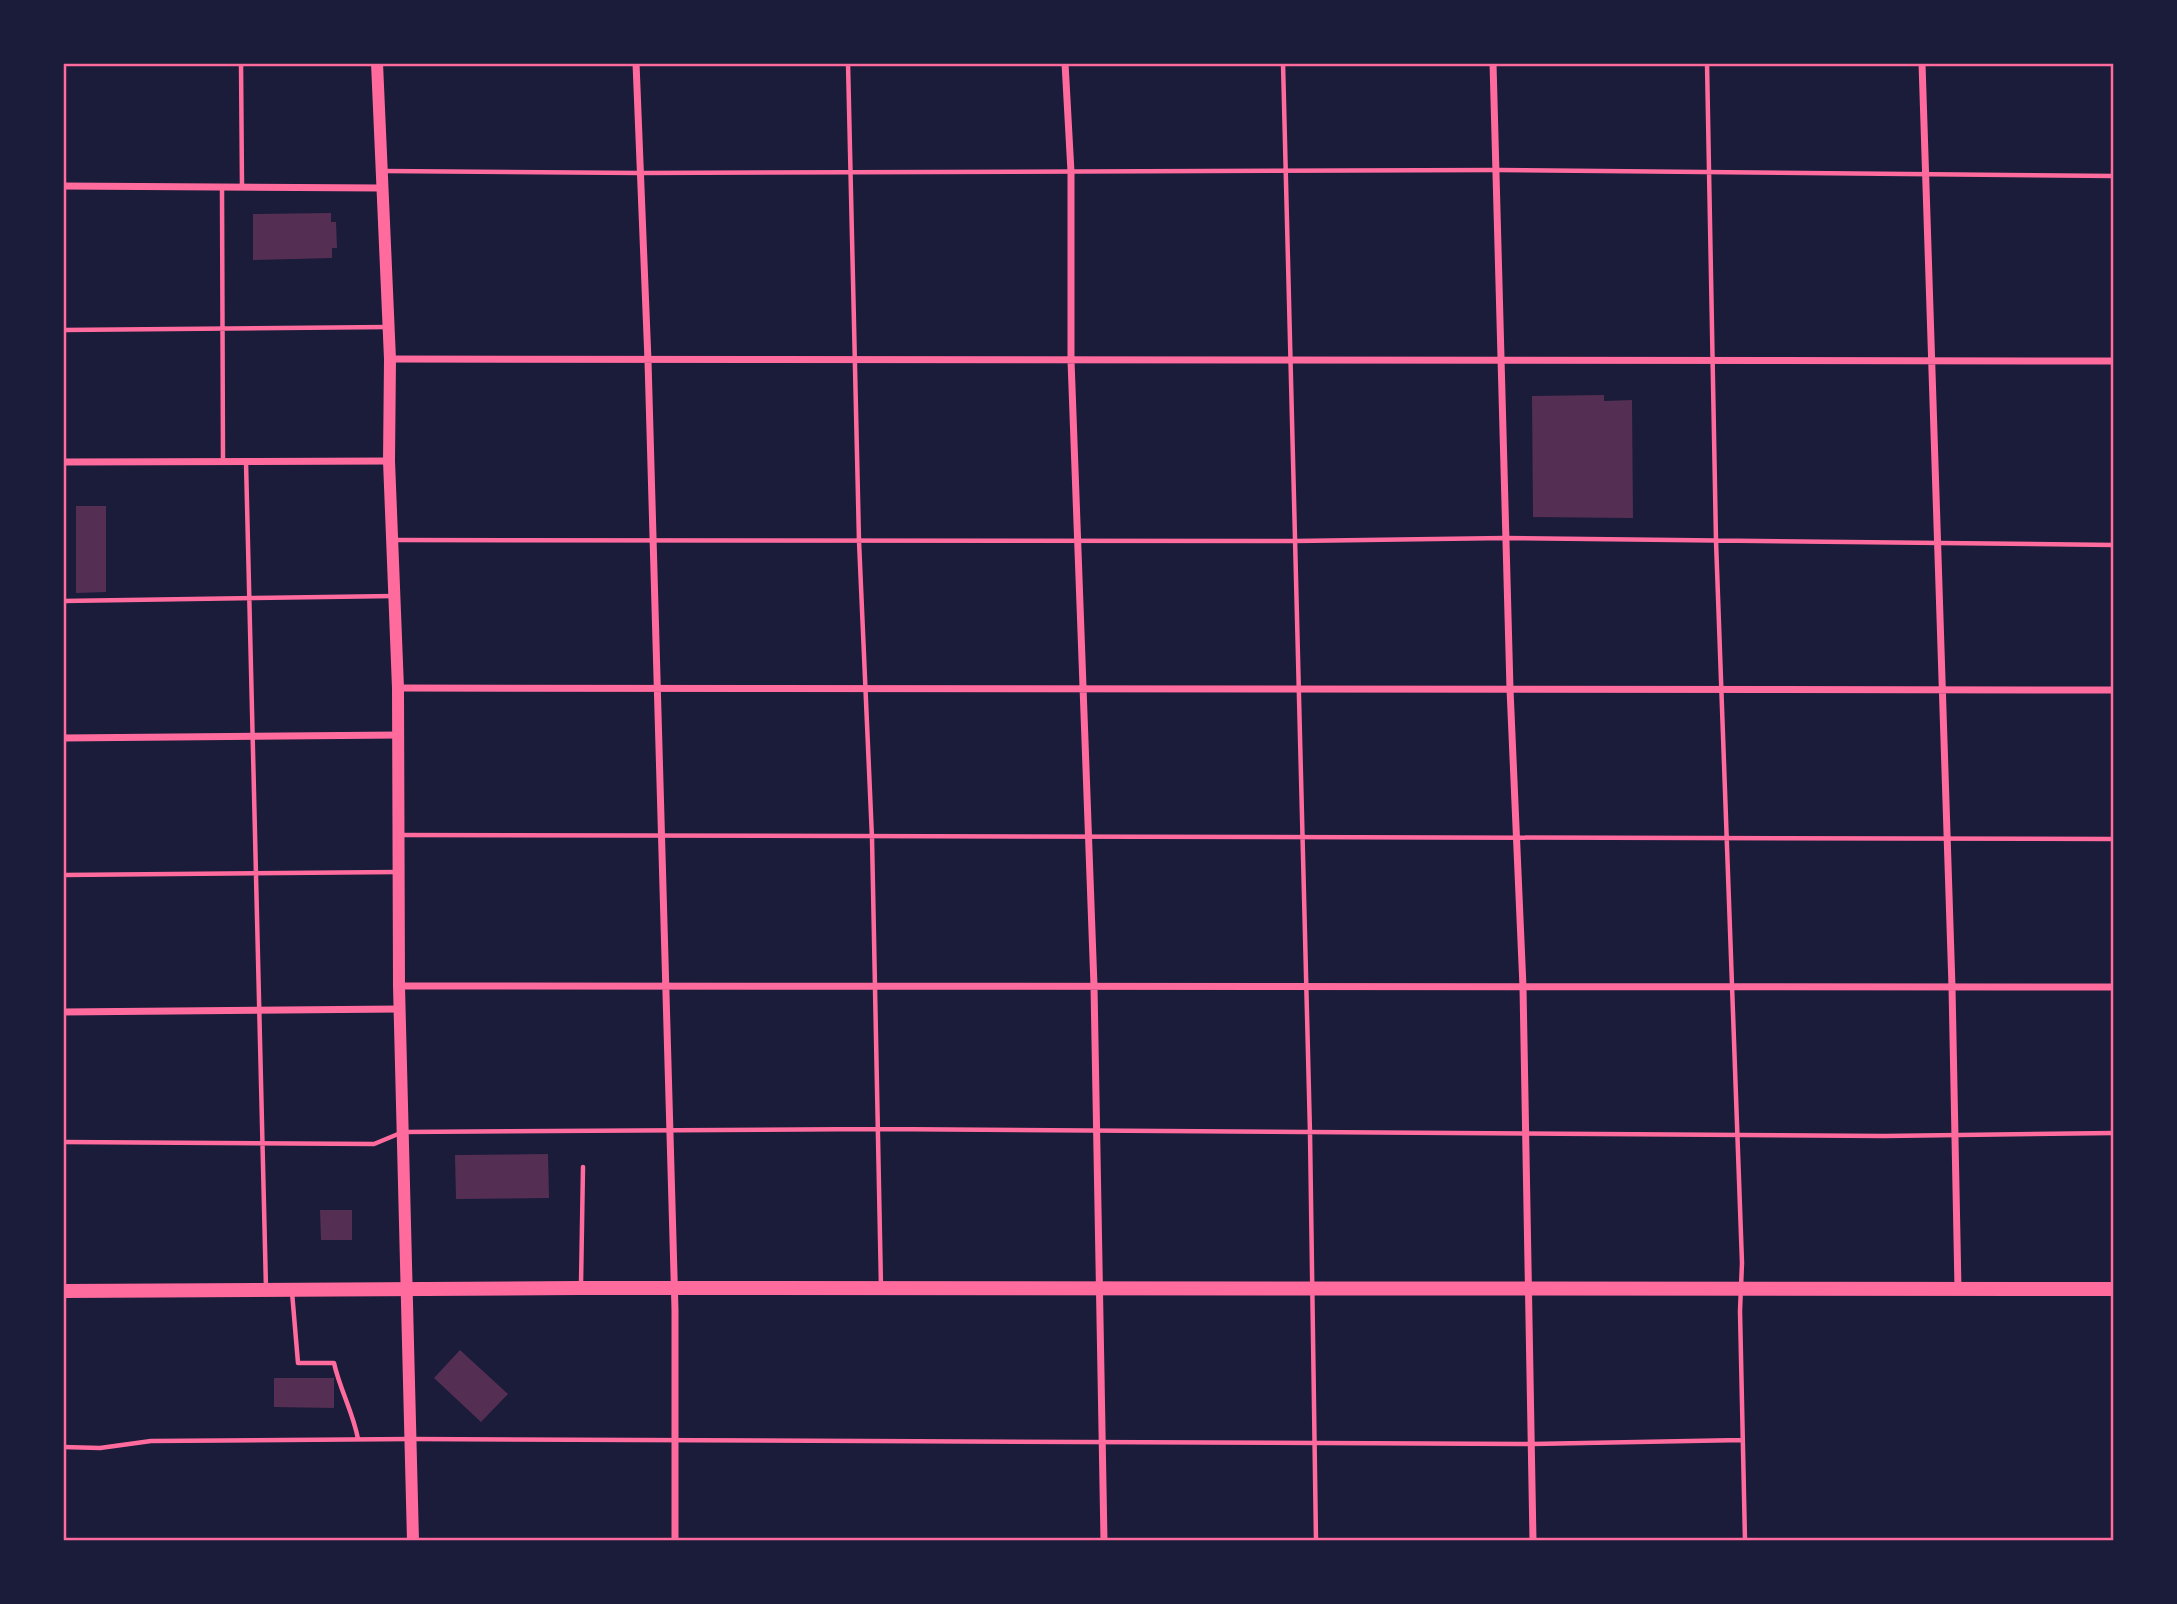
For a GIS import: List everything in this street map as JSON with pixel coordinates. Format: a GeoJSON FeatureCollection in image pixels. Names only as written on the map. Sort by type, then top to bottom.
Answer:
{"type":"FeatureCollection","features":[{"type":"Feature","properties":{"kind":"main road"},"geometry":{"type":"LineString","coordinates":[[63,1291],[580,1288],[2114,1289]]}},
{"type":"Feature","properties":{"kind":"street"},"geometry":{"type":"LineString","coordinates":[[377,63],[390,359],[389,461],[399,735],[399,1009],[413,1541]]}},
{"type":"Feature","properties":{"kind":"street"},"geometry":{"type":"LineString","coordinates":[[636,63],[648,361],[675,1288],[675,1541]]}},
{"type":"Feature","properties":{"kind":"street"},"geometry":{"type":"LineString","coordinates":[[1065,63],[1071,172],[1071,360],[1094,986],[1104,1541]]}},
{"type":"Feature","properties":{"kind":"street"},"geometry":{"type":"LineString","coordinates":[[1493,63],[1505,538],[1523,986],[1534,1541]]}},
{"type":"Feature","properties":{"kind":"street"},"geometry":{"type":"LineString","coordinates":[[1922,63],[1935,542],[1952,987],[1958,1289]]}},
{"type":"Feature","properties":{"kind":"street"},"geometry":{"type":"LineString","coordinates":[[63,187],[382,188]]}},
{"type":"Feature","properties":{"kind":"street"},"geometry":{"type":"LineString","coordinates":[[390,359],[857,362],[1500,358],[2114,361]]}},
{"type":"Feature","properties":{"kind":"street"},"geometry":{"type":"LineString","coordinates":[[63,462],[389,461]]}},
{"type":"Feature","properties":{"kind":"street"},"geometry":{"type":"LineString","coordinates":[[398,688],[2114,690]]}},
{"type":"Feature","properties":{"kind":"street"},"geometry":{"type":"LineString","coordinates":[[63,738],[399,735]]}},
{"type":"Feature","properties":{"kind":"street"},"geometry":{"type":"LineString","coordinates":[[399,986],[2114,987]]}},
{"type":"Feature","properties":{"kind":"street"},"geometry":{"type":"LineString","coordinates":[[63,1012],[399,1009]]}},
{"type":"Feature","properties":{"kind":"lane"},"geometry":{"type":"LineString","coordinates":[[241,63],[242,188]]}},
{"type":"Feature","properties":{"kind":"lane"},"geometry":{"type":"LineString","coordinates":[[848,63],[857,362],[859,541],[872,838],[881,1288]]}},
{"type":"Feature","properties":{"kind":"lane"},"geometry":{"type":"LineString","coordinates":[[1283,63],[1310,1133],[1316,1541]]}},
{"type":"Feature","properties":{"kind":"lane"},"geometry":{"type":"LineString","coordinates":[[1707,63],[1716,541],[1742,1263],[1740,1289],[1745,1541]]}},
{"type":"Feature","properties":{"kind":"lane"},"geometry":{"type":"LineString","coordinates":[[382,171],[850,173],[1497,170],[2114,176]]}},
{"type":"Feature","properties":{"kind":"lane"},"geometry":{"type":"LineString","coordinates":[[222,188],[223,462]]}},
{"type":"Feature","properties":{"kind":"lane"},"geometry":{"type":"LineString","coordinates":[[63,330],[388,327]]}},
{"type":"Feature","properties":{"kind":"lane"},"geometry":{"type":"LineString","coordinates":[[247,462],[266,1290]]}},
{"type":"Feature","properties":{"kind":"lane"},"geometry":{"type":"LineString","coordinates":[[392,540],[1295,541],[1505,538],[2114,545]]}},
{"type":"Feature","properties":{"kind":"lane"},"geometry":{"type":"LineString","coordinates":[[63,601],[395,596]]}},
{"type":"Feature","properties":{"kind":"lane"},"geometry":{"type":"LineString","coordinates":[[399,835],[2114,839]]}},
{"type":"Feature","properties":{"kind":"lane"},"geometry":{"type":"LineString","coordinates":[[63,875],[399,872]]}},
{"type":"Feature","properties":{"kind":"lane"},"geometry":{"type":"LineString","coordinates":[[63,1142],[374,1144],[403,1132],[877,1129],[1526,1134],[2114,1133]]}},
{"type":"Feature","properties":{"kind":"lane"},"geometry":{"type":"LineString","coordinates":[[580,1288],[583,1167]]}},
{"type":"Feature","properties":{"kind":"lane"},"geometry":{"type":"LineString","coordinates":[[292,1289],[298,1363],[334,1363],[339,1384],[353,1412],[358,1439]]}},
{"type":"Feature","properties":{"kind":"lane"},"geometry":{"type":"LineString","coordinates":[[63,1447],[100,1448],[151,1441],[358,1439],[675,1438],[1532,1444],[1742,1440]]}},
{"type":"Feature","properties":{"kind":"building"},"geometry":{"type":"Polygon","coordinates":[[[331,213],[331,222],[336,222],[337,248],[332,248],[332,258],[253,260],[253,214],[331,213]]]}},
{"type":"Feature","properties":{"kind":"building"},"geometry":{"type":"Polygon","coordinates":[[[1604,395],[1604,401],[1632,400],[1633,518],[1533,517],[1532,396],[1604,395]]]}},
{"type":"Feature","properties":{"kind":"building"},"geometry":{"type":"Polygon","coordinates":[[[76,506],[106,506],[106,592],[76,593],[76,506]]]}},
{"type":"Feature","properties":{"kind":"building"},"geometry":{"type":"Polygon","coordinates":[[[548,1154],[549,1198],[456,1199],[455,1155],[548,1154]]]}},
{"type":"Feature","properties":{"kind":"building"},"geometry":{"type":"Polygon","coordinates":[[[320,1210],[352,1210],[352,1240],[321,1240],[320,1210]]]}},
{"type":"Feature","properties":{"kind":"building"},"geometry":{"type":"Polygon","coordinates":[[[460,1350],[508,1394],[481,1422],[434,1378],[460,1350]]]}},
{"type":"Feature","properties":{"kind":"building"},"geometry":{"type":"Polygon","coordinates":[[[274,1378],[334,1378],[334,1408],[274,1407],[274,1378]]]}}]}
